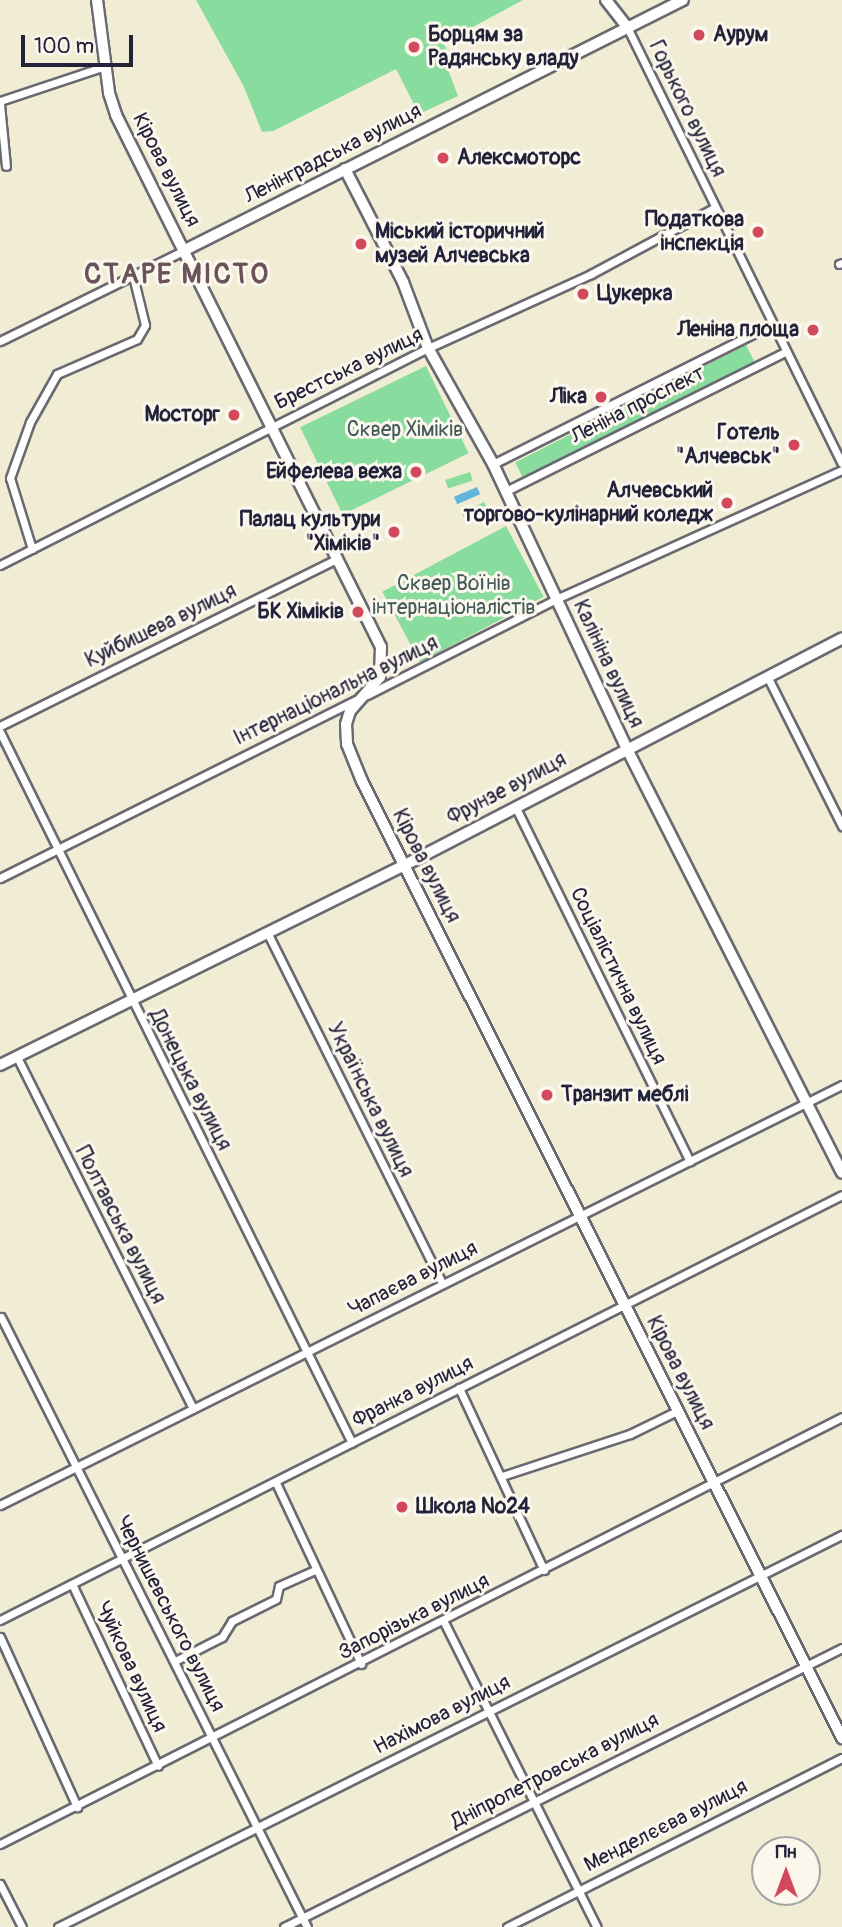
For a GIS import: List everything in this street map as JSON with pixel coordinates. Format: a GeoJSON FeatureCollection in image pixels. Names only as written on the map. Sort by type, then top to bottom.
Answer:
{"type":"FeatureCollection","features":[{"type":"Feature","properties":{"kind":"street","name":"Кірова вулиця"},"geometry":{"type":"LineString","coordinates":[[97,0],[105,66],[116,116],[339,558],[381,647],[380,677],[350,711],[347,744],[579,1216],[842,1738]]}},
{"type":"Feature","properties":{"kind":"street","name":"Горького вулиця"},"geometry":{"type":"LineString","coordinates":[[606,0],[627,27],[771,325],[842,463]]}},
{"type":"Feature","properties":{"kind":"street","name":"Ленінградська вулиця"},"geometry":{"type":"LineString","coordinates":[[0,341],[683,0]]}},
{"type":"Feature","properties":{"kind":"street"},"geometry":{"type":"LineString","coordinates":[[6,166],[0,102],[105,66]]}},
{"type":"Feature","properties":{"kind":"street","name":"Калініна вулиця"},"geometry":{"type":"LineString","coordinates":[[345,169],[402,282],[428,348],[493,464],[627,749],[842,1173]]}},
{"type":"Feature","properties":{"kind":"street","name":"Брестська вулиця"},"geometry":{"type":"LineString","coordinates":[[0,565],[428,348],[591,274],[714,208]]}},
{"type":"Feature","properties":{"kind":"street"},"geometry":{"type":"LineString","coordinates":[[32,550],[10,478],[26,433],[57,374],[137,339],[145,324],[132,276]]}},
{"type":"Feature","properties":{"kind":"street","name":"Леніна проспект"},"geometry":{"type":"LineString","coordinates":[[493,464],[771,325]]}},
{"type":"Feature","properties":{"kind":"street","name":"Леніна проспект"},"geometry":{"type":"LineString","coordinates":[[506,491],[785,352]]}},
{"type":"Feature","properties":{"kind":"street","name":"Інтернаціональна вулиця"},"geometry":{"type":"LineString","coordinates":[[0,878],[556,599],[842,470]]}},
{"type":"Feature","properties":{"kind":"street","name":"Куйбишева вулиця"},"geometry":{"type":"LineString","coordinates":[[0,726],[339,558]]}},
{"type":"Feature","properties":{"kind":"street","name":"Фрунзе вулиця"},"geometry":{"type":"LineString","coordinates":[[0,1065],[405,865],[842,638]]}},
{"type":"Feature","properties":{"kind":"street"},"geometry":{"type":"LineString","coordinates":[[766,676],[842,826]]}},
{"type":"Feature","properties":{"kind":"street","name":"Донецька вулиця"},"geometry":{"type":"LineString","coordinates":[[0,732],[56,851],[352,1443]]}},
{"type":"Feature","properties":{"kind":"street","name":"Соціалістична вулиця"},"geometry":{"type":"LineString","coordinates":[[515,806],[690,1161]]}},
{"type":"Feature","properties":{"kind":"street","name":"Українська вулиця"},"geometry":{"type":"LineString","coordinates":[[267,932],[442,1283]]}},
{"type":"Feature","properties":{"kind":"street","name":"Полтавська вулиця"},"geometry":{"type":"LineString","coordinates":[[17,1057],[193,1408]]}},
{"type":"Feature","properties":{"kind":"street","name":"Чапаєва вулиця"},"geometry":{"type":"LineString","coordinates":[[0,1505],[842,1085]]}},
{"type":"Feature","properties":{"kind":"street","name":"Франка вулиця"},"geometry":{"type":"LineString","coordinates":[[0,1620],[842,1195]]}},
{"type":"Feature","properties":{"kind":"street","name":"Чернишевського вулиця"},"geometry":{"type":"LineString","coordinates":[[2,1317],[175,1661],[256,1830],[307,1927]]}},
{"type":"Feature","properties":{"kind":"street"},"geometry":{"type":"LineString","coordinates":[[459,1388],[544,1570]]}},
{"type":"Feature","properties":{"kind":"street"},"geometry":{"type":"LineString","coordinates":[[502,1476],[630,1434],[677,1411]]}},
{"type":"Feature","properties":{"kind":"street","name":"Запорізька вулиця"},"geometry":{"type":"LineString","coordinates":[[0,1844],[361,1664],[842,1417]]}},
{"type":"Feature","properties":{"kind":"street"},"geometry":{"type":"LineString","coordinates":[[276,1482],[361,1664]]}},
{"type":"Feature","properties":{"kind":"street","name":"Нахімова вулиця"},"geometry":{"type":"LineString","coordinates":[[58,1927],[842,1535]]}},
{"type":"Feature","properties":{"kind":"street"},"geometry":{"type":"LineString","coordinates":[[175,1661],[222,1636],[232,1621],[276,1599],[279,1586],[315,1570]]}},
{"type":"Feature","properties":{"kind":"street","name":"Чуйкова вулиця"},"geometry":{"type":"LineString","coordinates":[[72,1584],[158,1766]]}},
{"type":"Feature","properties":{"kind":"street"},"geometry":{"type":"LineString","coordinates":[[443,1620],[597,1927]]}},
{"type":"Feature","properties":{"kind":"street"},"geometry":{"type":"LineString","coordinates":[[0,1637],[77,1807]]}},
{"type":"Feature","properties":{"kind":"street","name":"Дніпропетровська вулиця"},"geometry":{"type":"LineString","coordinates":[[284,1927],[842,1648]]}},
{"type":"Feature","properties":{"kind":"street","name":"Менделєєва вулиця"},"geometry":{"type":"LineString","coordinates":[[507,1927],[842,1758]]}},
{"type":"Feature","properties":{"kind":"street"},"geometry":{"type":"LineString","coordinates":[[0,1884],[22,1927]]}},
{"type":"Feature","properties":{"kind":"green space"},"geometry":{"type":"Polygon","coordinates":[[[196,0],[523,0],[443,43],[454,63],[447,67],[458,96],[419,114],[396,69],[273,131],[262,132],[244,87],[196,0]]]}},
{"type":"Feature","properties":{"kind":"green space"},"geometry":{"type":"Polygon","coordinates":[[[746,345],[755,363],[524,480],[515,463],[746,345]]]}},
{"type":"Feature","properties":{"kind":"green space","name":"Сквер Хіміків"},"geometry":{"type":"Polygon","coordinates":[[[426,366],[469,453],[343,515],[300,427],[426,366]]]}},
{"type":"Feature","properties":{"kind":"green space"},"geometry":{"type":"Polygon","coordinates":[[[470,472],[473,481],[448,489],[445,480],[470,472]]]}},
{"type":"Feature","properties":{"kind":"green space"},"geometry":{"type":"Polygon","coordinates":[[[484,502],[488,510],[466,521],[462,513],[484,502]]]}},
{"type":"Feature","properties":{"kind":"green space","name":"Сквер Воїнів інтернаціоналістів"},"geometry":{"type":"Polygon","coordinates":[[[506,526],[544,597],[420,662],[382,592],[506,526]]]}},
{"type":"Feature","properties":{"kind":"water"},"geometry":{"type":"Polygon","coordinates":[[[477,487],[480,494],[457,504],[454,497],[477,487]]]}},
{"type":"Feature","properties":{"kind":"place","name":"Аурум"},"geometry":{"type":"Point","coordinates":[699,35]}},
{"type":"Feature","properties":{"kind":"place","name":"Борцям за Радянську владу"},"geometry":{"type":"Point","coordinates":[414,47]}},
{"type":"Feature","properties":{"kind":"place","name":"Алексмоторс"},"geometry":{"type":"Point","coordinates":[443,158]}},
{"type":"Feature","properties":{"kind":"place","name":"Податкова інспекція"},"geometry":{"type":"Point","coordinates":[758,232]}},
{"type":"Feature","properties":{"kind":"place","name":"Міський історичний музей Алчевська"},"geometry":{"type":"Point","coordinates":[361,244]}},
{"type":"Feature","properties":{"kind":"place","name":"Цукерка"},"geometry":{"type":"Point","coordinates":[583,294]}},
{"type":"Feature","properties":{"kind":"place","name":"Леніна площа"},"geometry":{"type":"Point","coordinates":[813,330]}},
{"type":"Feature","properties":{"kind":"place","name":"Ліка"},"geometry":{"type":"Point","coordinates":[601,397]}},
{"type":"Feature","properties":{"kind":"place","name":"Мосторг"},"geometry":{"type":"Point","coordinates":[234,415]}},
{"type":"Feature","properties":{"kind":"place","name":"Готель \"Алчевськ\""},"geometry":{"type":"Point","coordinates":[794,445]}},
{"type":"Feature","properties":{"kind":"place","name":"Ейфелева вежа"},"geometry":{"type":"Point","coordinates":[416,472]}},
{"type":"Feature","properties":{"kind":"place","name":"Алчевський торгово-кулінарний коледж"},"geometry":{"type":"Point","coordinates":[727,503]}},
{"type":"Feature","properties":{"kind":"place","name":"Палац культури \"Хіміків\""},"geometry":{"type":"Point","coordinates":[394,532]}},
{"type":"Feature","properties":{"kind":"place","name":"БК Хіміків"},"geometry":{"type":"Point","coordinates":[358,612]}},
{"type":"Feature","properties":{"kind":"place","name":"Транзит меблі"},"geometry":{"type":"Point","coordinates":[547,1095]}},
{"type":"Feature","properties":{"kind":"place","name":"Школа №24"},"geometry":{"type":"Point","coordinates":[402,1507]}},
{"type":"Feature","properties":{"kind":"district","name":"СТАРЕ МІСТО"},"geometry":{"type":"Point","coordinates":[177,275]}}]}
